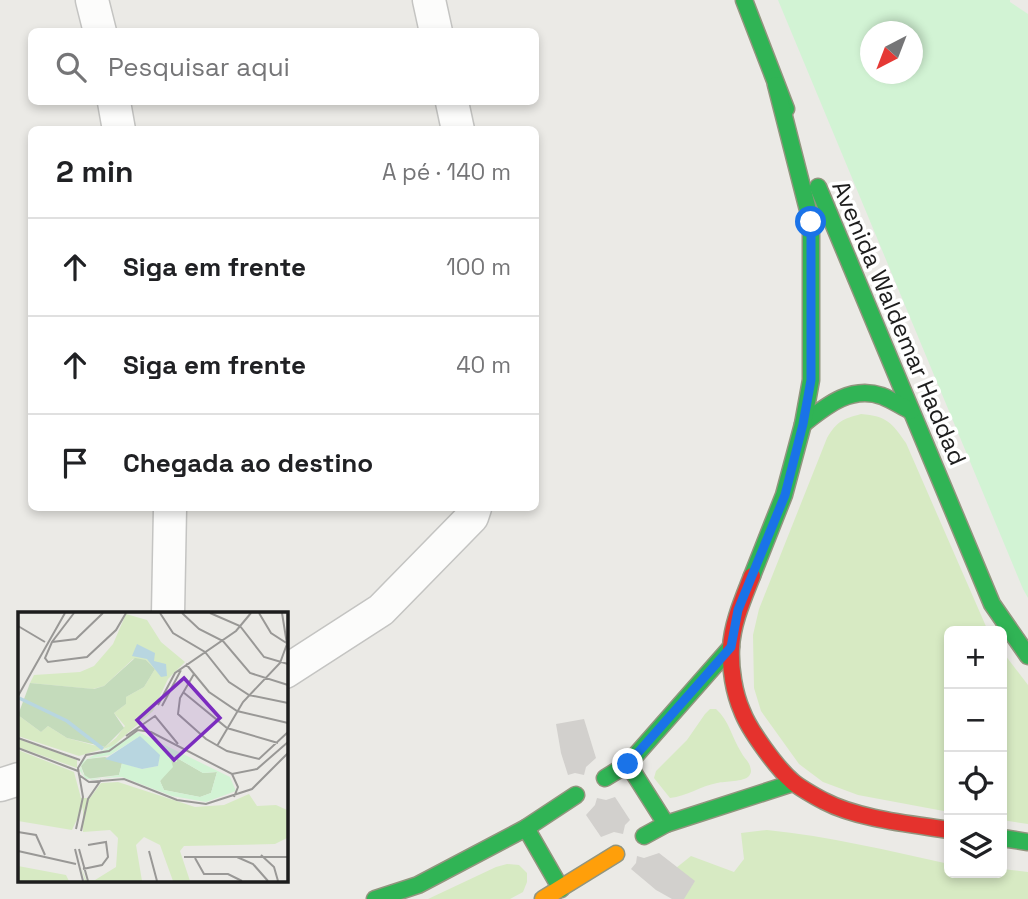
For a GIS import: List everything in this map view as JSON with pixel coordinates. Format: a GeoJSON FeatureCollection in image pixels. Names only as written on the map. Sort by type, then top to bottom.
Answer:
{"type":"FeatureCollection","features":[{"type":"Feature","properties":{"kind":"street"},"geometry":{"type":"LineString","coordinates":[[92,0],[99,28]]}},
{"type":"Feature","properties":{"kind":"street"},"geometry":{"type":"LineString","coordinates":[[429,0],[435,28]]}},
{"type":"Feature","properties":{"kind":"street","name":"Avenida Waldemar Haddad"},"geometry":{"type":"LineString","coordinates":[[744,0],[776,85],[992,604],[1028,656]]}},
{"type":"Feature","properties":{"kind":"street"},"geometry":{"type":"LineString","coordinates":[[776,85],[811,222],[811,380],[785,495],[738,610],[731,647],[734,683],[742,712],[766,751],[793,783],[825,802],[856,813],[944,829]]}},
{"type":"Feature","properties":{"kind":"street"},"geometry":{"type":"LineString","coordinates":[[115,105],[119,126]]}},
{"type":"Feature","properties":{"kind":"street"},"geometry":{"type":"LineString","coordinates":[[453,105],[457,126]]}},
{"type":"Feature","properties":{"kind":"street"},"geometry":{"type":"LineString","coordinates":[[803,424],[832,401],[856,391],[879,395],[911,411]]}},
{"type":"Feature","properties":{"kind":"street"},"geometry":{"type":"LineString","coordinates":[[168,612],[170,511]]}},
{"type":"Feature","properties":{"kind":"street"},"geometry":{"type":"LineString","coordinates":[[287,672],[381,610],[472,517],[474,511]]}},
{"type":"Feature","properties":{"kind":"street"},"geometry":{"type":"LineString","coordinates":[[605,778],[628,764],[731,647]]}},
{"type":"Feature","properties":{"kind":"street"},"geometry":{"type":"LineString","coordinates":[[628,764],[666,824]]}},
{"type":"Feature","properties":{"kind":"street"},"geometry":{"type":"LineString","coordinates":[[0,785],[18,779]]}},
{"type":"Feature","properties":{"kind":"street"},"geometry":{"type":"LineString","coordinates":[[644,836],[666,824],[793,783]]}},
{"type":"Feature","properties":{"kind":"street"},"geometry":{"type":"LineString","coordinates":[[375,899],[418,885],[526,828],[576,795]]}},
{"type":"Feature","properties":{"kind":"street"},"geometry":{"type":"LineString","coordinates":[[526,828],[561,889]]}},
{"type":"Feature","properties":{"kind":"street"},"geometry":{"type":"LineString","coordinates":[[1007,839],[1028,842]]}},
{"type":"Feature","properties":{"kind":"street"},"geometry":{"type":"LineString","coordinates":[[542,899],[616,853]]}},
{"type":"Feature","properties":{"kind":"green space"},"geometry":{"type":"Polygon","coordinates":[[[778,0],[1010,0],[1028,14],[1028,598],[778,0]]]}},
{"type":"Feature","properties":{"kind":"green space"},"geometry":{"type":"Polygon","coordinates":[[[861,414],[883,419],[897,430],[906,443],[986,626],[944,626],[944,811],[858,795],[823,782],[799,764],[761,711],[754,688],[753,635],[759,609],[827,438],[834,428],[850,417],[861,414]]]}},
{"type":"Feature","properties":{"kind":"green space"},"geometry":{"type":"Polygon","coordinates":[[[1007,658],[1028,685],[1028,824],[1007,821],[1007,658]]]}},
{"type":"Feature","properties":{"kind":"green space"},"geometry":{"type":"Polygon","coordinates":[[[710,709],[716,709],[724,718],[749,764],[751,773],[743,779],[711,784],[670,798],[654,778],[656,771],[687,740],[710,709]]]}},
{"type":"Feature","properties":{"kind":"green space"},"geometry":{"type":"Polygon","coordinates":[[[767,830],[790,833],[944,863],[944,878],[1007,878],[1007,870],[1028,872],[1028,899],[679,899],[671,872],[691,856],[734,872],[744,859],[741,833],[767,830]]]}},
{"type":"Feature","properties":{"kind":"green space"},"geometry":{"type":"Polygon","coordinates":[[[519,865],[527,873],[523,892],[510,899],[428,899],[496,867],[519,865]]]}},
{"type":"Feature","properties":{"kind":"building"},"geometry":{"type":"Polygon","coordinates":[[[584,719],[596,758],[586,767],[584,775],[568,775],[556,724],[584,719]]]}},
{"type":"Feature","properties":{"kind":"building"},"geometry":{"type":"Polygon","coordinates":[[[615,797],[630,820],[625,825],[623,834],[614,832],[601,837],[586,815],[595,805],[597,798],[606,800],[615,797]]]}},
{"type":"Feature","properties":{"kind":"building"},"geometry":{"type":"Polygon","coordinates":[[[659,853],[695,881],[684,899],[672,899],[656,890],[631,869],[637,856],[644,858],[659,853]]]}},
{"type":"Feature","properties":{"kind":"traffic: fast"},"geometry":{"type":"LineString","coordinates":[[744,0],[786,109]]}},
{"type":"Feature","properties":{"kind":"traffic: fast"},"geometry":{"type":"LineString","coordinates":[[752,576],[784,495],[803,424],[811,380],[811,222],[776,85]]}},
{"type":"Feature","properties":{"kind":"traffic: fast"},"geometry":{"type":"LineString","coordinates":[[818,187],[992,604],[1028,656]]}},
{"type":"Feature","properties":{"kind":"traffic: fast"},"geometry":{"type":"LineString","coordinates":[[803,424],[840,399],[860,393],[882,396],[911,411]]}},
{"type":"Feature","properties":{"kind":"traffic: fast"},"geometry":{"type":"LineString","coordinates":[[605,778],[628,764],[731,647]]}},
{"type":"Feature","properties":{"kind":"traffic: fast"},"geometry":{"type":"LineString","coordinates":[[628,764],[666,824]]}},
{"type":"Feature","properties":{"kind":"traffic: fast"},"geometry":{"type":"LineString","coordinates":[[644,836],[666,824],[793,783]]}},
{"type":"Feature","properties":{"kind":"traffic: fast"},"geometry":{"type":"LineString","coordinates":[[375,899],[418,885],[526,828],[576,795]]}},
{"type":"Feature","properties":{"kind":"traffic: fast"},"geometry":{"type":"LineString","coordinates":[[526,828],[561,889]]}},
{"type":"Feature","properties":{"kind":"traffic: fast"},"geometry":{"type":"LineString","coordinates":[[1007,839],[1028,842]]}},
{"type":"Feature","properties":{"kind":"traffic: slow"},"geometry":{"type":"LineString","coordinates":[[543,899],[616,854]]}},
{"type":"Feature","properties":{"kind":"traffic: jam"},"geometry":{"type":"LineString","coordinates":[[752,576],[733,630],[732,672],[746,719],[771,758],[794,783],[838,807],[885,820],[944,829]]}},
{"type":"Feature","properties":{"kind":"route"},"geometry":{"type":"LineString","coordinates":[[628,764],[731,647],[738,610],[785,495],[811,380],[811,222]]}}]}
